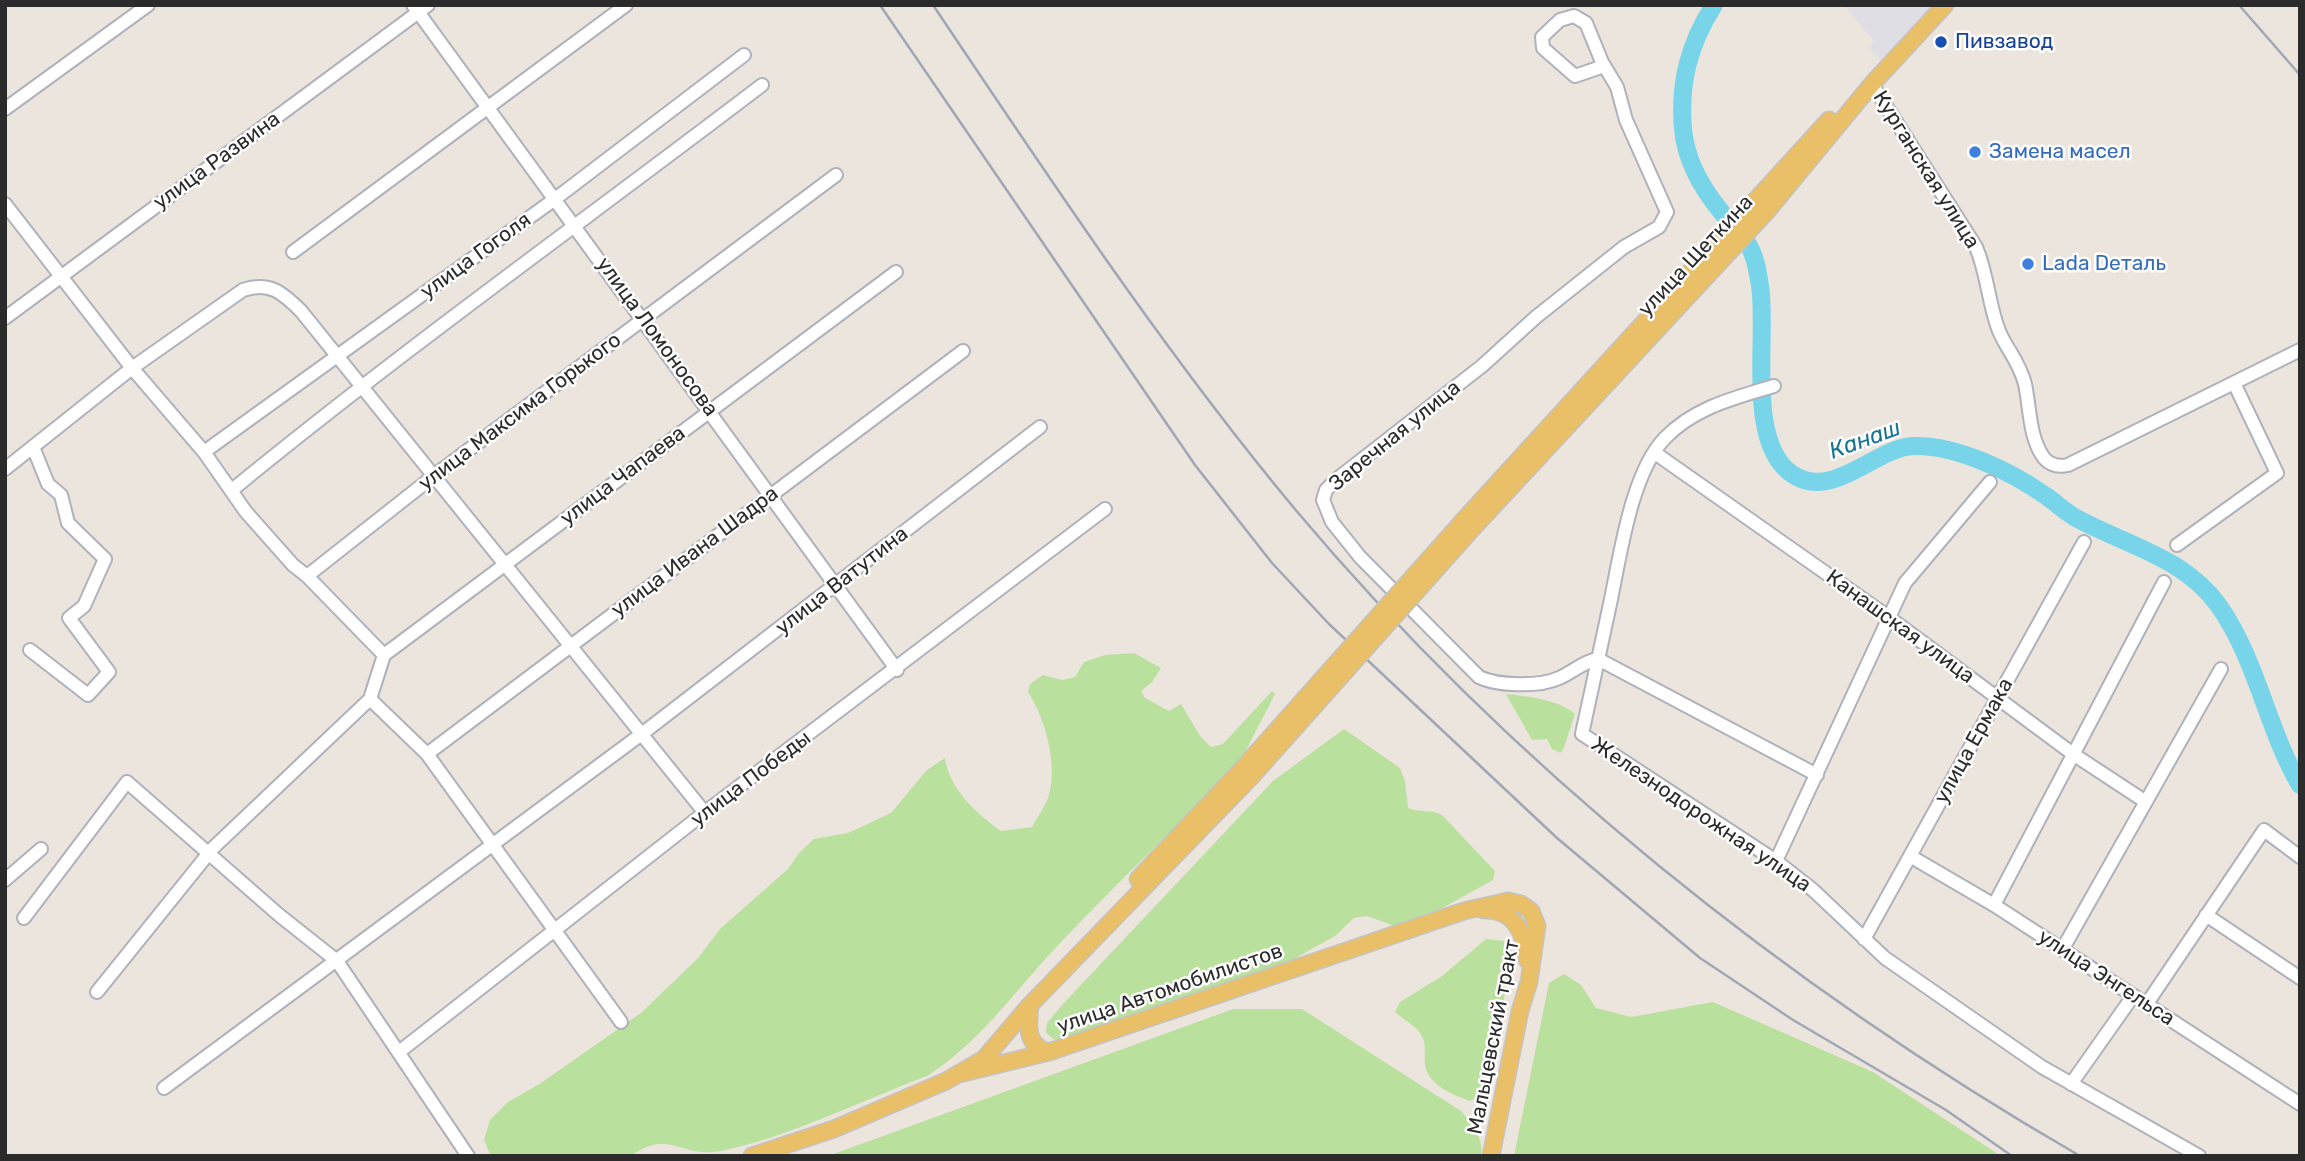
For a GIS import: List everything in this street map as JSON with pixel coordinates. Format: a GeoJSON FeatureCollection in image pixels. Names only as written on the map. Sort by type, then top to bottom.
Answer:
{"type":"FeatureCollection","features":[{"type":"Feature","properties":{"kind":"main road","name":"улица Щеткина"},"geometry":{"type":"LineString","coordinates":[[1467,525],[1713,269],[1763,203],[1945,5]]}},
{"type":"Feature","properties":{"kind":"main road"},"geometry":{"type":"LineString","coordinates":[[1030,1005],[1247,772],[1707,253],[1763,203]]}},
{"type":"Feature","properties":{"kind":"main road"},"geometry":{"type":"LineString","coordinates":[[963,1073],[1023,1001],[1247,772]]}},
{"type":"Feature","properties":{"kind":"main road","name":"улица Автомобилистов"},"geometry":{"type":"LineString","coordinates":[[1030,1005],[1030,1038],[1039,1049],[1049,1052],[1464,911],[1510,906],[1530,943],[1529,982]]}},
{"type":"Feature","properties":{"kind":"main road","name":"Мальцевский тракт"},"geometry":{"type":"LineString","coordinates":[[1491,1156],[1520,1011],[1529,982]]}},
{"type":"Feature","properties":{"kind":"main road","name":"улица Автомобилистов"},"geometry":{"type":"LineString","coordinates":[[752,1156],[834,1129],[963,1073],[984,1059],[1030,1005]]}},
{"type":"Feature","properties":{"kind":"main road"},"geometry":{"type":"LineString","coordinates":[[963,1073],[1049,1052]]}},
{"type":"Feature","properties":{"kind":"street"},"geometry":{"type":"LineString","coordinates":[[5,109],[148,5]]}},
{"type":"Feature","properties":{"kind":"street"},"geometry":{"type":"LineString","coordinates":[[293,253],[626,5]]}},
{"type":"Feature","properties":{"kind":"street","name":"улица Ломоносова"},"geometry":{"type":"LineString","coordinates":[[420,8],[488,107],[711,410],[897,670]]}},
{"type":"Feature","properties":{"kind":"street","name":"улица Развина"},"geometry":{"type":"LineString","coordinates":[[5,318],[420,8]]}},
{"type":"Feature","properties":{"kind":"street"},"geometry":{"type":"LineString","coordinates":[[1574,16],[1586,23],[1604,66],[1575,76],[1543,48],[1542,37],[1560,20],[1574,16]]}},
{"type":"Feature","properties":{"kind":"street","name":"улица Гоголя"},"geometry":{"type":"LineString","coordinates":[[204,452],[555,199],[744,55]]}},
{"type":"Feature","properties":{"kind":"street","name":"Заречная улица"},"geometry":{"type":"LineString","coordinates":[[1598,659],[1589,660],[1545,684],[1490,683],[1479,677],[1360,557],[1332,522],[1323,500],[1326,490],[1337,479],[1482,366],[1536,317],[1624,247],[1659,228],[1667,212],[1626,120],[1617,87],[1604,66]]}},
{"type":"Feature","properties":{"kind":"street","name":"Курганская улица"},"geometry":{"type":"LineString","coordinates":[[1872,84],[1976,247],[1987,272],[1990,302],[2000,334],[2019,364],[2032,428],[2044,457],[2059,467],[2077,461],[2234,383]]}},
{"type":"Feature","properties":{"kind":"street","name":"улица Гоголя"},"geometry":{"type":"LineString","coordinates":[[232,490],[361,385],[576,228],[762,85]]}},
{"type":"Feature","properties":{"kind":"street","name":"улица Максима Горького"},"geometry":{"type":"LineString","coordinates":[[307,576],[435,475],[836,175]]}},
{"type":"Feature","properties":{"kind":"street"},"geometry":{"type":"LineString","coordinates":[[5,204],[132,368],[204,452],[246,512],[282,554],[384,655],[370,699],[209,853],[97,992]]}},
{"type":"Feature","properties":{"kind":"street","name":"улица Чапаева"},"geometry":{"type":"LineString","coordinates":[[384,655],[896,272]]}},
{"type":"Feature","properties":{"kind":"street"},"geometry":{"type":"LineString","coordinates":[[5,469],[132,368],[243,290],[257,285],[268,286],[285,295],[338,356],[705,813]]}},
{"type":"Feature","properties":{"kind":"street"},"geometry":{"type":"LineString","coordinates":[[2177,545],[2277,472],[2234,383],[2300,350]]}},
{"type":"Feature","properties":{"kind":"street","name":"улица Ивана Шадра"},"geometry":{"type":"LineString","coordinates":[[427,754],[963,351]]}},
{"type":"Feature","properties":{"kind":"street"},"geometry":{"type":"LineString","coordinates":[[1774,386],[1717,403],[1690,418],[1664,439],[1638,488],[1625,532],[1598,659],[1817,775]]}},
{"type":"Feature","properties":{"kind":"street","name":"улица Ватутина"},"geometry":{"type":"LineString","coordinates":[[164,1088],[494,846],[1040,428]]}},
{"type":"Feature","properties":{"kind":"street"},"geometry":{"type":"LineString","coordinates":[[30,650],[88,695],[109,673],[69,618],[83,606],[105,559],[68,523],[61,495],[48,484],[33,447]]}},
{"type":"Feature","properties":{"kind":"street","name":"Канашская улица"},"geometry":{"type":"LineString","coordinates":[[1655,453],[1887,616],[2073,754],[2146,802]]}},
{"type":"Feature","properties":{"kind":"street"},"geometry":{"type":"LineString","coordinates":[[1776,861],[1887,616],[1905,583],[1990,482]]}},
{"type":"Feature","properties":{"kind":"street","name":"улица Победы"},"geometry":{"type":"LineString","coordinates":[[399,1052],[705,813],[897,670],[1105,509]]}},
{"type":"Feature","properties":{"kind":"street","name":"улица Ермака"},"geometry":{"type":"LineString","coordinates":[[1864,939],[2084,542]]}},
{"type":"Feature","properties":{"kind":"street"},"geometry":{"type":"LineString","coordinates":[[1994,905],[2164,582]]}},
{"type":"Feature","properties":{"kind":"street","name":"Железнодорожная улица"},"geometry":{"type":"LineString","coordinates":[[1598,659],[1582,734],[1776,861],[1813,890],[1885,958],[2031,1060],[2199,1156]]}},
{"type":"Feature","properties":{"kind":"street"},"geometry":{"type":"LineString","coordinates":[[2062,950],[2221,669]]}},
{"type":"Feature","properties":{"kind":"street"},"geometry":{"type":"LineString","coordinates":[[370,699],[427,754],[621,1022]]}},
{"type":"Feature","properties":{"kind":"street"},"geometry":{"type":"LineString","coordinates":[[24,918],[127,782],[337,961],[468,1156]]}},
{"type":"Feature","properties":{"kind":"street"},"geometry":{"type":"LineString","coordinates":[[2146,1005],[2264,830],[2300,856]]}},
{"type":"Feature","properties":{"kind":"street"},"geometry":{"type":"LineString","coordinates":[[5,880],[41,849]]}},
{"type":"Feature","properties":{"kind":"street","name":"улица Энгельса"},"geometry":{"type":"LineString","coordinates":[[1910,856],[1994,905],[2300,1104]]}},
{"type":"Feature","properties":{"kind":"street"},"geometry":{"type":"LineString","coordinates":[[2206,915],[2300,978]]}},
{"type":"Feature","properties":{"kind":"street"},"geometry":{"type":"LineString","coordinates":[[2071,1084],[2133,996]]}},
{"type":"Feature","properties":{"kind":"shaded area"},"geometry":{"type":"Polygon","coordinates":[[[1844,5],[1934,5],[1883,62],[1868,48],[1874,41],[1844,5]]]}},
{"type":"Feature","properties":{"kind":"green space"},"geometry":{"type":"Polygon","coordinates":[[[1134,653],[1161,668],[1152,682],[1141,691],[1145,698],[1169,711],[1181,704],[1200,736],[1211,747],[1223,744],[1272,691],[1275,694],[1240,762],[1069,934],[992,1020],[945,1064],[927,1076],[826,1117],[721,1151],[696,1151],[666,1144],[644,1148],[631,1156],[491,1156],[484,1140],[490,1120],[508,1102],[541,1083],[641,1013],[698,958],[721,928],[788,869],[799,853],[814,839],[848,833],[891,813],[927,770],[945,758],[958,790],[974,809],[992,824],[1001,831],[1032,827],[1048,798],[1052,772],[1045,729],[1028,692],[1030,684],[1043,675],[1062,680],[1075,677],[1084,662],[1105,655],[1134,653]]]}},
{"type":"Feature","properties":{"kind":"green space"},"geometry":{"type":"Polygon","coordinates":[[[1506,694],[1552,702],[1575,714],[1560,753],[1552,749],[1547,739],[1532,740],[1506,694]]]}},
{"type":"Feature","properties":{"kind":"green space"},"geometry":{"type":"Polygon","coordinates":[[[1344,729],[1400,768],[1405,781],[1408,808],[1442,815],[1495,871],[1493,880],[1439,910],[1395,926],[1367,916],[1354,918],[1335,936],[1292,960],[1061,1042],[1053,1039],[1046,1032],[1047,1023],[1062,1005],[1273,781],[1344,729]]]}},
{"type":"Feature","properties":{"kind":"green space"},"geometry":{"type":"Polygon","coordinates":[[[1486,939],[1504,941],[1508,977],[1487,1086],[1480,1096],[1470,1101],[1436,1084],[1427,1072],[1422,1037],[1415,1027],[1395,1012],[1400,1002],[1442,976],[1486,939]]]}},
{"type":"Feature","properties":{"kind":"green space"},"geometry":{"type":"Polygon","coordinates":[[[1564,974],[1581,985],[1596,1008],[1631,1017],[1713,1002],[1873,1072],[2001,1156],[1514,1156],[1549,983],[1564,974]]]}},
{"type":"Feature","properties":{"kind":"green space"},"geometry":{"type":"Polygon","coordinates":[[[1233,1009],[1302,1009],[1461,1111],[1479,1137],[1481,1156],[828,1156],[1233,1009]]]}},
{"type":"Feature","properties":{"kind":"waterway","name":"Канаш"},"geometry":{"type":"LineString","coordinates":[[1714,5],[1698,34],[1688,64],[1684,80],[1683,129],[1696,174],[1715,205],[1747,242],[1755,261],[1762,307],[1763,414],[1768,438],[1777,459],[1792,474],[1807,481],[1823,482],[1838,478],[1899,449],[1914,446],[1948,450],[2001,469],[2032,487],[2075,518],[2173,565],[2205,590],[2232,627],[2300,785]]}},
{"type":"Feature","properties":{"kind":"railway"},"geometry":{"type":"LineString","coordinates":[[880,5],[1195,465],[1272,563],[1329,624],[1557,838],[1700,958],[1793,1020],[1946,1110],[2012,1156]]}},
{"type":"Feature","properties":{"kind":"railway"},"geometry":{"type":"LineString","coordinates":[[933,5],[1107,261],[1245,448],[1378,603],[1467,694],[1561,782],[1659,866],[1760,945],[1865,1020],[1972,1091],[2080,1156]]}},
{"type":"Feature","properties":{"kind":"railway"},"geometry":{"type":"LineString","coordinates":[[2239,5],[2300,75]]}},
{"type":"Feature","properties":{"kind":"place","name":"Пивзавод"},"geometry":{"type":"Point","coordinates":[1941,42]}},
{"type":"Feature","properties":{"kind":"place","name":"Замена масел"},"geometry":{"type":"Point","coordinates":[1975,152]}},
{"type":"Feature","properties":{"kind":"place","name":"Lada Dеталь"},"geometry":{"type":"Point","coordinates":[2028,264]}}]}
